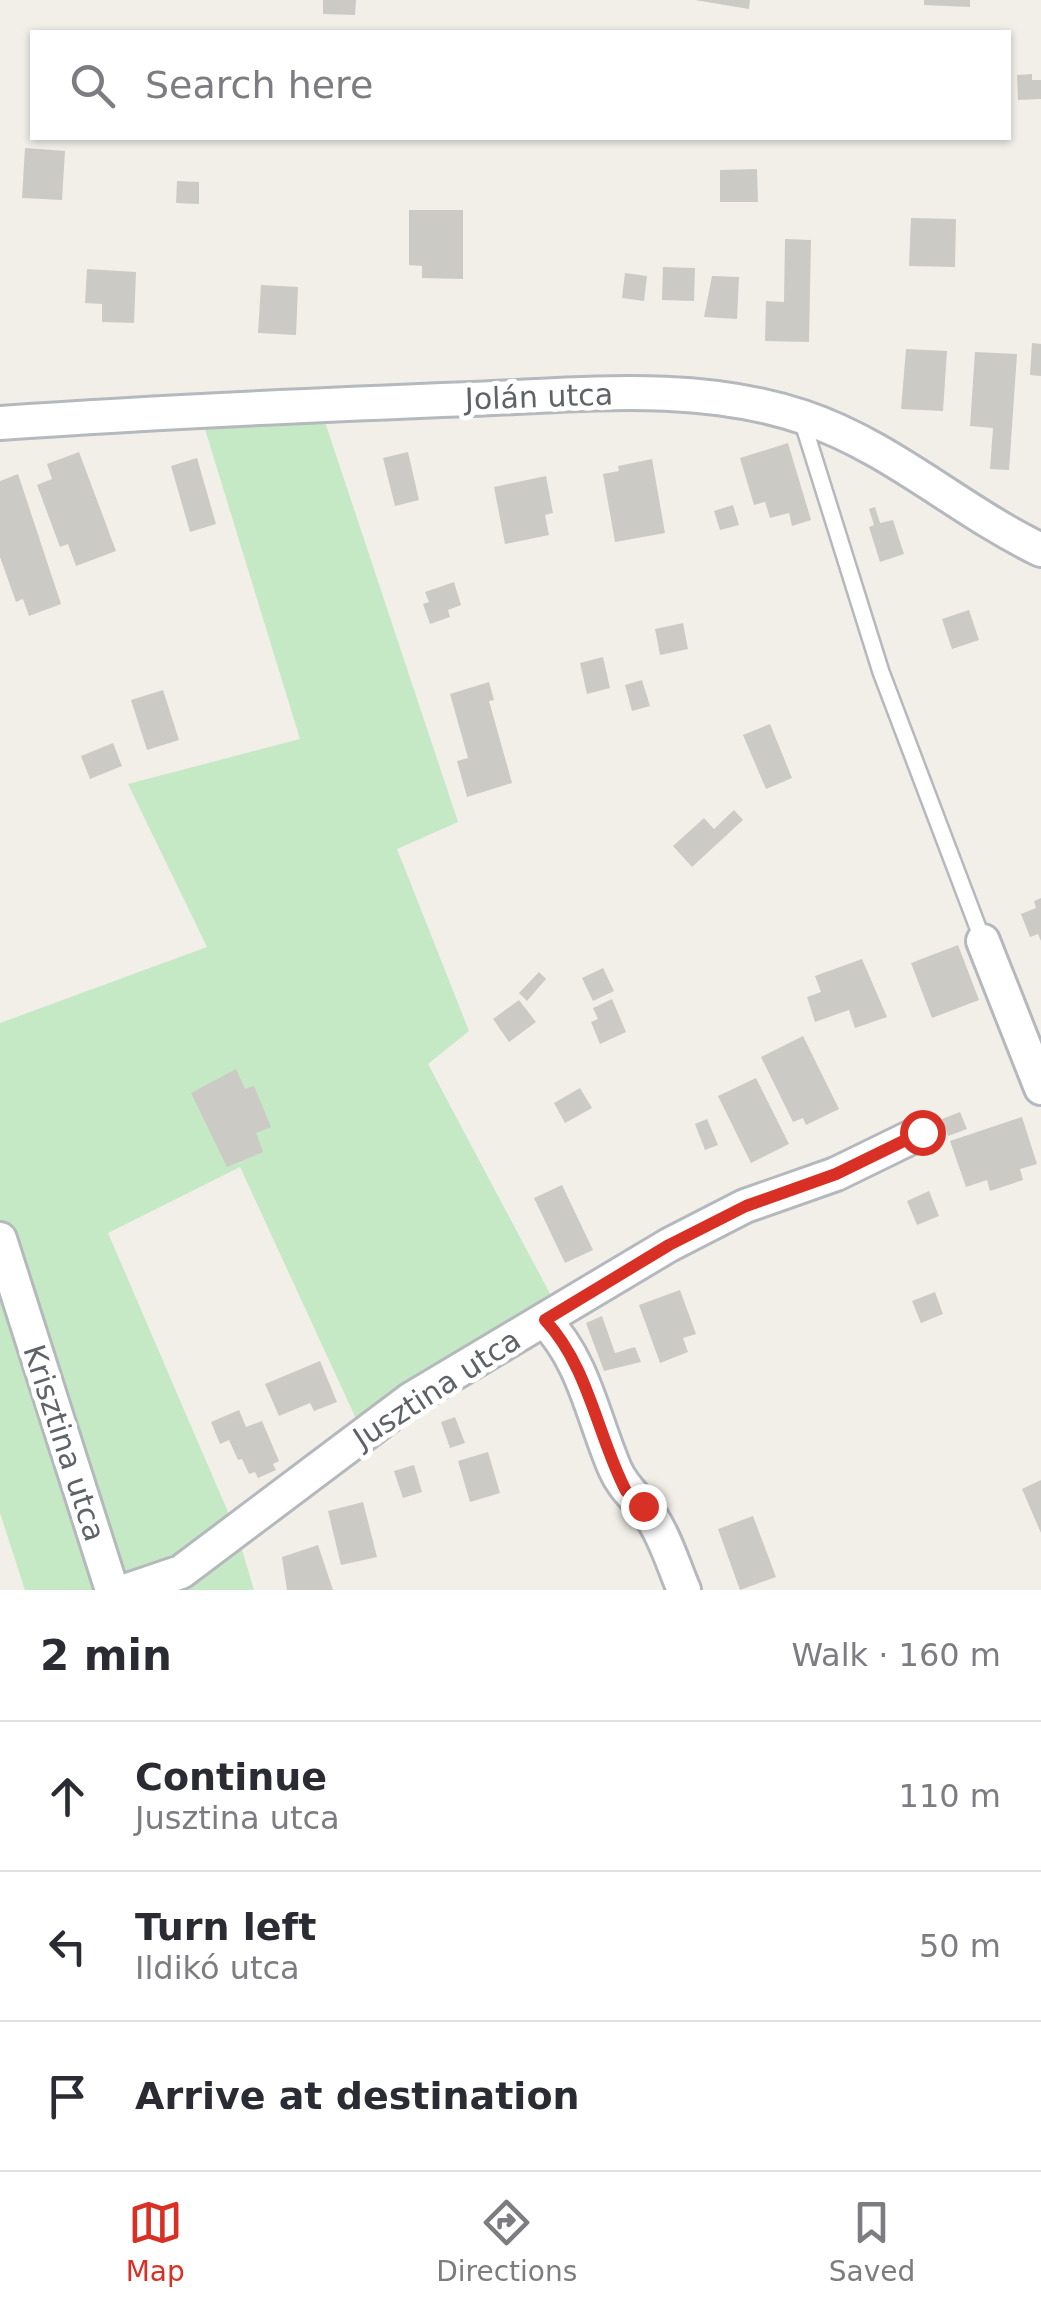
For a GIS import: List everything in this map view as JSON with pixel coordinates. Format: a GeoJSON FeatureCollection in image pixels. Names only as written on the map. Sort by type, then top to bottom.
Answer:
{"type":"FeatureCollection","features":[{"type":"Feature","properties":{"kind":"street","name":"Jolán utca"},"geometry":{"type":"LineString","coordinates":[[0,423],[218,408],[652,393],[704,396],[801,416],[892,456],[1041,550]]}},
{"type":"Feature","properties":{"kind":"street"},"geometry":{"type":"LineString","coordinates":[[983,941],[1041,1088]]}},
{"type":"Feature","properties":{"kind":"street","name":"Jusztina utca"},"geometry":{"type":"LineString","coordinates":[[128,1590],[182,1572],[411,1399],[669,1245],[746,1206],[836,1174],[922,1132]]}},
{"type":"Feature","properties":{"kind":"street","name":"Krisztina utca"},"geometry":{"type":"LineString","coordinates":[[0,1239],[112,1590]]}},
{"type":"Feature","properties":{"kind":"street"},"geometry":{"type":"LineString","coordinates":[[545,1320],[563,1339],[577,1366],[615,1470],[626,1491],[654,1521],[684,1590]]}},
{"type":"Feature","properties":{"kind":"lane"},"geometry":{"type":"LineString","coordinates":[[801,416],[881,672],[983,941]]}},
{"type":"Feature","properties":{"kind":"green space"},"geometry":{"type":"Polygon","coordinates":[[[322,413],[458,822],[397,849],[469,1031],[428,1064],[556,1305],[358,1423],[240,1167],[108,1233],[237,1533],[254,1590],[25,1590],[0,1513],[0,1023],[207,947],[128,784],[300,739],[201,416],[322,413]]]}},
{"type":"Feature","properties":{"kind":"building"},"geometry":{"type":"Polygon","coordinates":[[[323,0],[356,0],[355,15],[323,14],[323,0]]]}},
{"type":"Feature","properties":{"kind":"building"},"geometry":{"type":"Polygon","coordinates":[[[695,0],[750,0],[749,9],[695,0]]]}},
{"type":"Feature","properties":{"kind":"building"},"geometry":{"type":"Polygon","coordinates":[[[924,0],[970,0],[970,7],[924,5],[924,0]]]}},
{"type":"Feature","properties":{"kind":"building"},"geometry":{"type":"Polygon","coordinates":[[[1032,74],[1032,80],[1041,80],[1041,99],[1018,100],[1017,75],[1032,74]]]}},
{"type":"Feature","properties":{"kind":"building"},"geometry":{"type":"Polygon","coordinates":[[[25,148],[65,151],[62,200],[22,198],[25,148]]]}},
{"type":"Feature","properties":{"kind":"building"},"geometry":{"type":"Polygon","coordinates":[[[757,169],[758,202],[720,202],[720,170],[757,169]]]}},
{"type":"Feature","properties":{"kind":"building"},"geometry":{"type":"Polygon","coordinates":[[[177,181],[199,182],[199,204],[176,203],[177,181]]]}},
{"type":"Feature","properties":{"kind":"building"},"geometry":{"type":"Polygon","coordinates":[[[409,210],[463,210],[463,279],[422,278],[422,266],[409,265],[409,210]]]}},
{"type":"Feature","properties":{"kind":"building"},"geometry":{"type":"Polygon","coordinates":[[[911,218],[956,219],[955,267],[909,266],[911,218]]]}},
{"type":"Feature","properties":{"kind":"building"},"geometry":{"type":"Polygon","coordinates":[[[785,239],[811,240],[809,342],[765,341],[766,301],[784,302],[785,239]]]}},
{"type":"Feature","properties":{"kind":"building"},"geometry":{"type":"Polygon","coordinates":[[[663,267],[695,268],[694,301],[662,300],[663,267]]]}},
{"type":"Feature","properties":{"kind":"building"},"geometry":{"type":"Polygon","coordinates":[[[87,269],[136,272],[134,323],[102,322],[102,304],[85,303],[87,269]]]}},
{"type":"Feature","properties":{"kind":"building"},"geometry":{"type":"Polygon","coordinates":[[[625,273],[647,276],[644,301],[622,298],[625,273]]]}},
{"type":"Feature","properties":{"kind":"building"},"geometry":{"type":"Polygon","coordinates":[[[712,276],[739,277],[737,319],[704,317],[712,276]]]}},
{"type":"Feature","properties":{"kind":"building"},"geometry":{"type":"Polygon","coordinates":[[[261,285],[298,287],[296,335],[258,333],[261,285]]]}},
{"type":"Feature","properties":{"kind":"building"},"geometry":{"type":"Polygon","coordinates":[[[1032,343],[1041,344],[1041,376],[1030,375],[1032,343]]]}},
{"type":"Feature","properties":{"kind":"building"},"geometry":{"type":"Polygon","coordinates":[[[906,349],[947,351],[943,411],[901,409],[906,349]]]}},
{"type":"Feature","properties":{"kind":"building"},"geometry":{"type":"Polygon","coordinates":[[[975,352],[1017,354],[1009,470],[990,469],[993,428],[970,426],[975,352]]]}},
{"type":"Feature","properties":{"kind":"building"},"geometry":{"type":"Polygon","coordinates":[[[788,443],[811,520],[792,526],[789,513],[770,518],[765,502],[754,505],[740,458],[788,443]]]}},
{"type":"Feature","properties":{"kind":"building"},"geometry":{"type":"Polygon","coordinates":[[[79,452],[116,551],[76,566],[68,544],[60,547],[37,485],[52,479],[47,464],[79,452]]]}},
{"type":"Feature","properties":{"kind":"building"},"geometry":{"type":"Polygon","coordinates":[[[408,452],[419,500],[395,506],[383,458],[408,452]]]}},
{"type":"Feature","properties":{"kind":"building"},"geometry":{"type":"Polygon","coordinates":[[[197,458],[216,524],[190,532],[171,466],[197,458]]]}},
{"type":"Feature","properties":{"kind":"building"},"geometry":{"type":"Polygon","coordinates":[[[652,459],[665,533],[615,542],[603,474],[619,471],[618,466],[652,459]]]}},
{"type":"Feature","properties":{"kind":"building"},"geometry":{"type":"Polygon","coordinates":[[[18,474],[61,604],[29,616],[23,599],[16,602],[0,557],[0,481],[18,474]]]}},
{"type":"Feature","properties":{"kind":"building"},"geometry":{"type":"Polygon","coordinates":[[[546,476],[553,513],[545,515],[549,535],[505,544],[494,487],[546,476]]]}},
{"type":"Feature","properties":{"kind":"building"},"geometry":{"type":"Polygon","coordinates":[[[733,505],[739,525],[720,530],[714,511],[733,505]]]}},
{"type":"Feature","properties":{"kind":"building"},"geometry":{"type":"Polygon","coordinates":[[[875,507],[880,523],[893,520],[904,554],[880,562],[869,527],[874,525],[869,509],[875,507]]]}},
{"type":"Feature","properties":{"kind":"building"},"geometry":{"type":"Polygon","coordinates":[[[454,582],[461,605],[448,610],[450,617],[430,624],[423,604],[429,602],[425,592],[454,582]]]}},
{"type":"Feature","properties":{"kind":"building"},"geometry":{"type":"Polygon","coordinates":[[[969,610],[979,640],[952,649],[942,619],[969,610]]]}},
{"type":"Feature","properties":{"kind":"building"},"geometry":{"type":"Polygon","coordinates":[[[683,623],[688,649],[660,655],[655,629],[683,623]]]}},
{"type":"Feature","properties":{"kind":"building"},"geometry":{"type":"Polygon","coordinates":[[[603,657],[610,688],[587,694],[580,663],[603,657]]]}},
{"type":"Feature","properties":{"kind":"building"},"geometry":{"type":"Polygon","coordinates":[[[642,680],[650,706],[632,711],[625,685],[642,680]]]}},
{"type":"Feature","properties":{"kind":"building"},"geometry":{"type":"Polygon","coordinates":[[[489,682],[494,700],[489,701],[512,783],[467,797],[457,761],[468,758],[450,694],[489,682]]]}},
{"type":"Feature","properties":{"kind":"building"},"geometry":{"type":"Polygon","coordinates":[[[163,690],[179,740],[147,750],[131,700],[163,690]]]}},
{"type":"Feature","properties":{"kind":"building"},"geometry":{"type":"Polygon","coordinates":[[[770,724],[792,778],[766,789],[743,735],[770,724]]]}},
{"type":"Feature","properties":{"kind":"building"},"geometry":{"type":"Polygon","coordinates":[[[113,743],[122,766],[90,779],[81,756],[113,743]]]}},
{"type":"Feature","properties":{"kind":"building"},"geometry":{"type":"Polygon","coordinates":[[[734,810],[743,820],[692,867],[673,846],[704,818],[714,829],[734,810]]]}},
{"type":"Feature","properties":{"kind":"building"},"geometry":{"type":"Polygon","coordinates":[[[1041,898],[1041,941],[1038,934],[1030,937],[1021,914],[1036,908],[1034,901],[1041,898]]]}},
{"type":"Feature","properties":{"kind":"building"},"geometry":{"type":"Polygon","coordinates":[[[958,945],[979,1000],[932,1018],[911,963],[958,945]]]}},
{"type":"Feature","properties":{"kind":"building"},"geometry":{"type":"Polygon","coordinates":[[[862,959],[887,1017],[855,1028],[849,1010],[815,1022],[807,997],[821,992],[815,976],[862,959]]]}},
{"type":"Feature","properties":{"kind":"building"},"geometry":{"type":"Polygon","coordinates":[[[603,968],[614,991],[593,1001],[582,978],[603,968]]]}},
{"type":"Feature","properties":{"kind":"building"},"geometry":{"type":"Polygon","coordinates":[[[539,972],[546,979],[527,1001],[519,993],[539,972]]]}},
{"type":"Feature","properties":{"kind":"building"},"geometry":{"type":"Polygon","coordinates":[[[612,999],[626,1032],[600,1044],[591,1022],[598,1019],[593,1008],[612,999]]]}},
{"type":"Feature","properties":{"kind":"building"},"geometry":{"type":"Polygon","coordinates":[[[519,1000],[536,1022],[509,1042],[493,1019],[519,1000]]]}},
{"type":"Feature","properties":{"kind":"building"},"geometry":{"type":"Polygon","coordinates":[[[803,1036],[839,1109],[806,1125],[803,1118],[793,1122],[761,1057],[803,1036]]]}},
{"type":"Feature","properties":{"kind":"building"},"geometry":{"type":"Polygon","coordinates":[[[236,1069],[245,1089],[254,1086],[271,1127],[256,1133],[263,1152],[227,1167],[191,1093],[236,1069]]]}},
{"type":"Feature","properties":{"kind":"building"},"geometry":{"type":"Polygon","coordinates":[[[756,1078],[789,1144],[751,1163],[718,1096],[756,1078]]]}},
{"type":"Feature","properties":{"kind":"building"},"geometry":{"type":"Polygon","coordinates":[[[580,1088],[592,1108],[565,1123],[554,1103],[580,1088]]]}},
{"type":"Feature","properties":{"kind":"building"},"geometry":{"type":"Polygon","coordinates":[[[960,1112],[967,1129],[948,1136],[942,1119],[960,1112]]]}},
{"type":"Feature","properties":{"kind":"building"},"geometry":{"type":"Polygon","coordinates":[[[1022,1117],[1037,1164],[1020,1169],[1023,1180],[990,1191],[987,1180],[966,1187],[950,1141],[1022,1117]]]}},
{"type":"Feature","properties":{"kind":"building"},"geometry":{"type":"Polygon","coordinates":[[[707,1119],[718,1145],[705,1150],[695,1124],[707,1119]]]}},
{"type":"Feature","properties":{"kind":"building"},"geometry":{"type":"Polygon","coordinates":[[[562,1185],[593,1250],[565,1263],[534,1198],[562,1185]]]}},
{"type":"Feature","properties":{"kind":"building"},"geometry":{"type":"Polygon","coordinates":[[[929,1191],[939,1216],[917,1225],[907,1201],[929,1191]]]}},
{"type":"Feature","properties":{"kind":"building"},"geometry":{"type":"Polygon","coordinates":[[[680,1290],[696,1334],[683,1338],[688,1352],[660,1363],[639,1305],[680,1290]]]}},
{"type":"Feature","properties":{"kind":"building"},"geometry":{"type":"Polygon","coordinates":[[[935,1292],[943,1314],[921,1323],[912,1301],[935,1292]]]}},
{"type":"Feature","properties":{"kind":"building"},"geometry":{"type":"Polygon","coordinates":[[[602,1316],[615,1353],[635,1347],[641,1362],[604,1371],[586,1323],[602,1316]]]}},
{"type":"Feature","properties":{"kind":"building"},"geometry":{"type":"Polygon","coordinates":[[[320,1361],[337,1402],[314,1411],[310,1403],[279,1416],[265,1384],[320,1361]]]}},
{"type":"Feature","properties":{"kind":"building"},"geometry":{"type":"Polygon","coordinates":[[[239,1410],[246,1427],[262,1421],[279,1461],[273,1464],[276,1470],[258,1478],[255,1472],[249,1474],[242,1459],[238,1460],[229,1440],[220,1444],[211,1422],[239,1410]]]}},
{"type":"Feature","properties":{"kind":"building"},"geometry":{"type":"Polygon","coordinates":[[[455,1417],[465,1443],[450,1448],[441,1422],[455,1417]]]}},
{"type":"Feature","properties":{"kind":"building"},"geometry":{"type":"Polygon","coordinates":[[[488,1452],[500,1493],[470,1502],[458,1461],[488,1452]]]}},
{"type":"Feature","properties":{"kind":"building"},"geometry":{"type":"Polygon","coordinates":[[[414,1465],[422,1492],[403,1498],[394,1471],[414,1465]]]}},
{"type":"Feature","properties":{"kind":"building"},"geometry":{"type":"Polygon","coordinates":[[[1041,1480],[1041,1533],[1022,1489],[1041,1480]]]}},
{"type":"Feature","properties":{"kind":"building"},"geometry":{"type":"Polygon","coordinates":[[[363,1502],[377,1557],[341,1565],[328,1511],[363,1502]]]}},
{"type":"Feature","properties":{"kind":"building"},"geometry":{"type":"Polygon","coordinates":[[[753,1516],[776,1577],[740,1590],[718,1529],[753,1516]]]}},
{"type":"Feature","properties":{"kind":"building"},"geometry":{"type":"Polygon","coordinates":[[[318,1545],[333,1590],[287,1590],[282,1557],[318,1545]]]}},
{"type":"Feature","properties":{"kind":"route"},"geometry":{"type":"LineString","coordinates":[[643,1506],[626,1491],[577,1366],[563,1339],[545,1320],[669,1245],[746,1206],[836,1174],[922,1132]]}}]}
